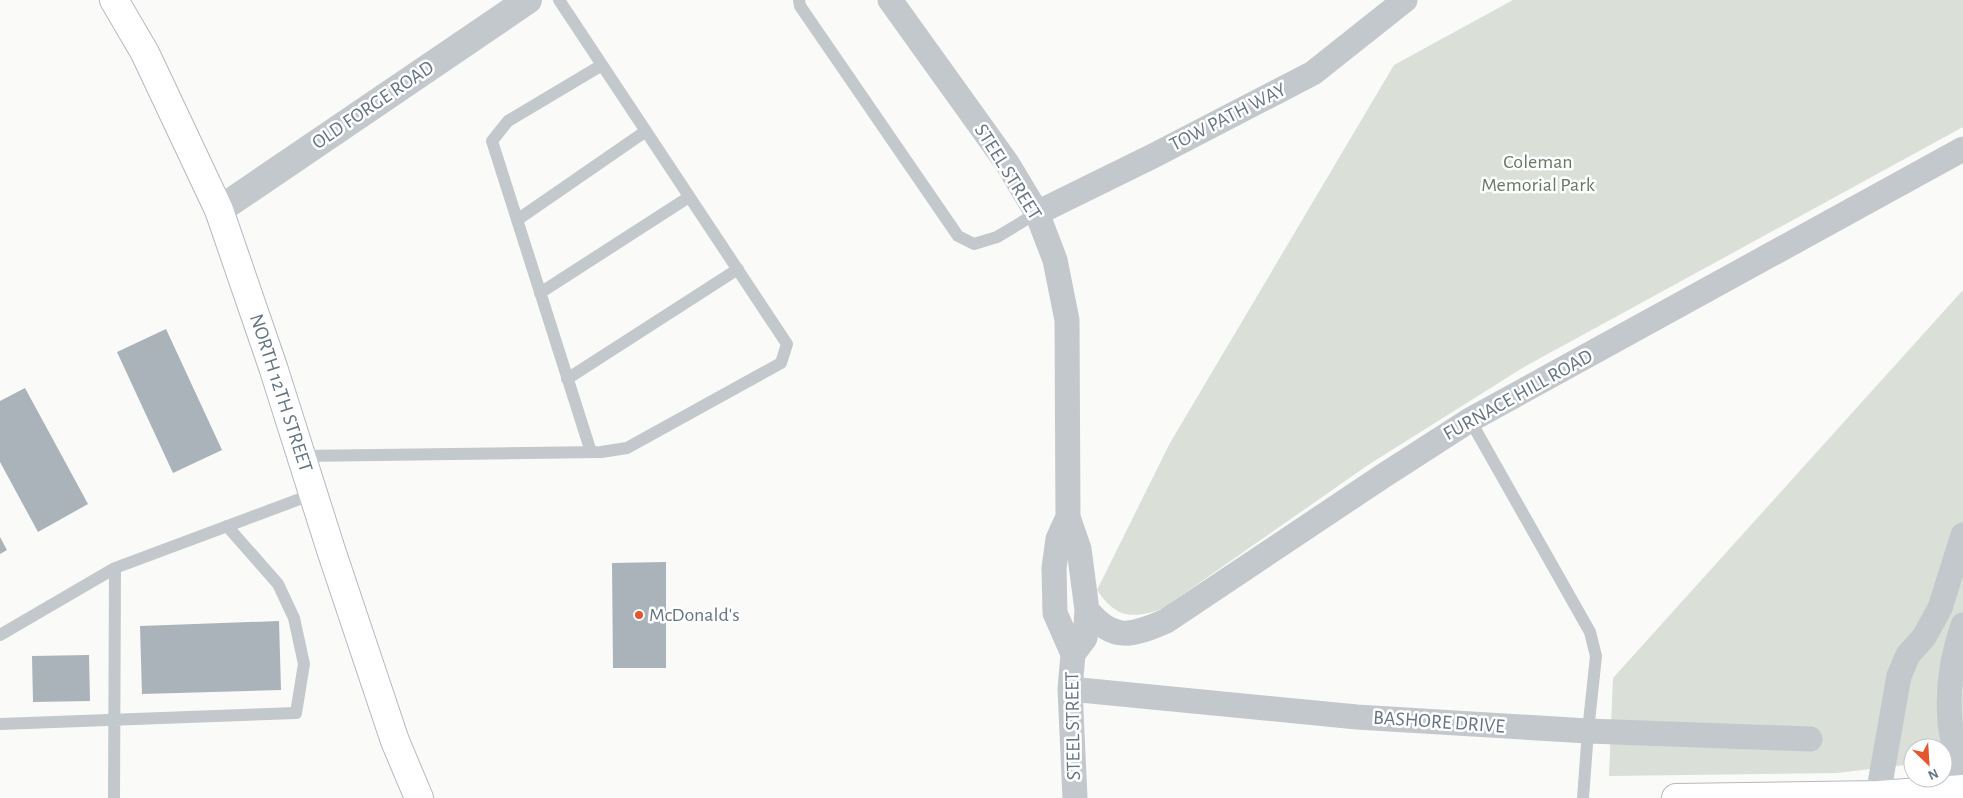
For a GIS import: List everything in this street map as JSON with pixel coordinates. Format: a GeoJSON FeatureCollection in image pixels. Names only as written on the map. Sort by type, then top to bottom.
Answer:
{"type":"FeatureCollection","features":[{"type":"Feature","properties":{"kind":"main road","name":"NORTH 12TH STREET"},"geometry":{"type":"LineString","coordinates":[[114,0],[145,54],[219,210],[273,367],[395,741],[419,798]]}},
{"type":"Feature","properties":{"kind":"main road"},"geometry":{"type":"LineString","coordinates":[[1676,798],[1878,795],[1963,788]]}},
{"type":"Feature","properties":{"kind":"street","name":"OLD FORGE ROAD"},"geometry":{"type":"LineString","coordinates":[[219,210],[528,0]]}},
{"type":"Feature","properties":{"kind":"street","name":"STEEL STREET"},"geometry":{"type":"LineString","coordinates":[[890,0],[1006,163],[1037,212],[1054,260],[1067,320],[1068,517],[1079,549],[1087,610],[1085,638],[1073,654]]}},
{"type":"Feature","properties":{"kind":"street","name":"TOW PATH WAY"},"geometry":{"type":"LineString","coordinates":[[1037,212],[1153,156],[1313,73],[1406,0]]}},
{"type":"Feature","properties":{"kind":"street","name":"FURNACE HILL ROAD"},"geometry":{"type":"LineString","coordinates":[[1087,610],[1098,623],[1110,631],[1127,633],[1144,630],[1166,621],[1470,420],[1963,150]]}},
{"type":"Feature","properties":{"kind":"street","name":"STEEL STREET"},"geometry":{"type":"LineString","coordinates":[[1068,517],[1058,539],[1054,568],[1054,613],[1073,654],[1070,690],[1075,798]]}},
{"type":"Feature","properties":{"kind":"street"},"geometry":{"type":"LineString","coordinates":[[1878,795],[1899,676],[1908,655],[1924,637],[1940,608],[1962,543]]}},
{"type":"Feature","properties":{"kind":"street"},"geometry":{"type":"LineString","coordinates":[[1963,625],[1955,650],[1949,685],[1950,723],[1963,778]]}},
{"type":"Feature","properties":{"kind":"street","name":"BASHORE DRIVE"},"geometry":{"type":"LineString","coordinates":[[1070,690],[1357,717],[1588,731],[1810,740]]}},
{"type":"Feature","properties":{"kind":"lane"},"geometry":{"type":"LineString","coordinates":[[301,456],[590,452],[627,448],[781,363],[787,344],[559,0]]}},
{"type":"Feature","properties":{"kind":"lane"},"geometry":{"type":"LineString","coordinates":[[799,0],[800,6],[958,236],[974,244],[997,237],[1037,212]]}},
{"type":"Feature","properties":{"kind":"lane"},"geometry":{"type":"LineString","coordinates":[[590,452],[492,141],[508,121],[602,65]]}},
{"type":"Feature","properties":{"kind":"lane"},"geometry":{"type":"LineString","coordinates":[[517,220],[646,131]]}},
{"type":"Feature","properties":{"kind":"lane"},"geometry":{"type":"LineString","coordinates":[[540,293],[689,197]]}},
{"type":"Feature","properties":{"kind":"lane"},"geometry":{"type":"LineString","coordinates":[[567,379],[738,269]]}},
{"type":"Feature","properties":{"kind":"lane"},"geometry":{"type":"LineString","coordinates":[[1470,420],[1590,632],[1596,656],[1583,798]]}},
{"type":"Feature","properties":{"kind":"lane"},"geometry":{"type":"LineString","coordinates":[[0,635],[115,568],[313,494]]}},
{"type":"Feature","properties":{"kind":"lane"},"geometry":{"type":"LineString","coordinates":[[0,724],[296,713],[304,664],[294,618],[278,584],[227,526]]}},
{"type":"Feature","properties":{"kind":"lane"},"geometry":{"type":"LineString","coordinates":[[114,798],[115,568]]}},
{"type":"Feature","properties":{"kind":"green space","name":"Coleman Memorial Park"},"geometry":{"type":"Polygon","coordinates":[[[1513,0],[1963,0],[1963,127],[1524,367],[1368,465],[1162,609],[1133,615],[1118,611],[1097,590],[1170,443],[1394,65],[1513,0]]]}},
{"type":"Feature","properties":{"kind":"green space"},"geometry":{"type":"Polygon","coordinates":[[[1963,290],[1963,758],[1953,759],[1953,738],[1903,738],[1903,765],[1837,773],[1609,776],[1613,678],[1963,290]]]}},
{"type":"Feature","properties":{"kind":"building"},"geometry":{"type":"Polygon","coordinates":[[[166,329],[222,450],[173,473],[117,352],[166,329]]]}},
{"type":"Feature","properties":{"kind":"building"},"geometry":{"type":"Polygon","coordinates":[[[25,388],[88,504],[38,532],[0,462],[0,401],[25,388]]]}},
{"type":"Feature","properties":{"kind":"building"},"geometry":{"type":"Polygon","coordinates":[[[0,537],[7,550],[0,554],[0,537]]]}},
{"type":"Feature","properties":{"kind":"building","name":"McDonald's"},"geometry":{"type":"Polygon","coordinates":[[[666,562],[666,668],[613,668],[612,563],[666,562]]]}},
{"type":"Feature","properties":{"kind":"building"},"geometry":{"type":"Polygon","coordinates":[[[279,621],[281,690],[142,694],[140,626],[279,621]]]}},
{"type":"Feature","properties":{"kind":"building"},"geometry":{"type":"Polygon","coordinates":[[[89,655],[90,701],[33,702],[32,656],[89,655]]]}},
{"type":"Feature","properties":{"kind":"place","name":"McDonald's"},"geometry":{"type":"Point","coordinates":[639,615]}}]}
